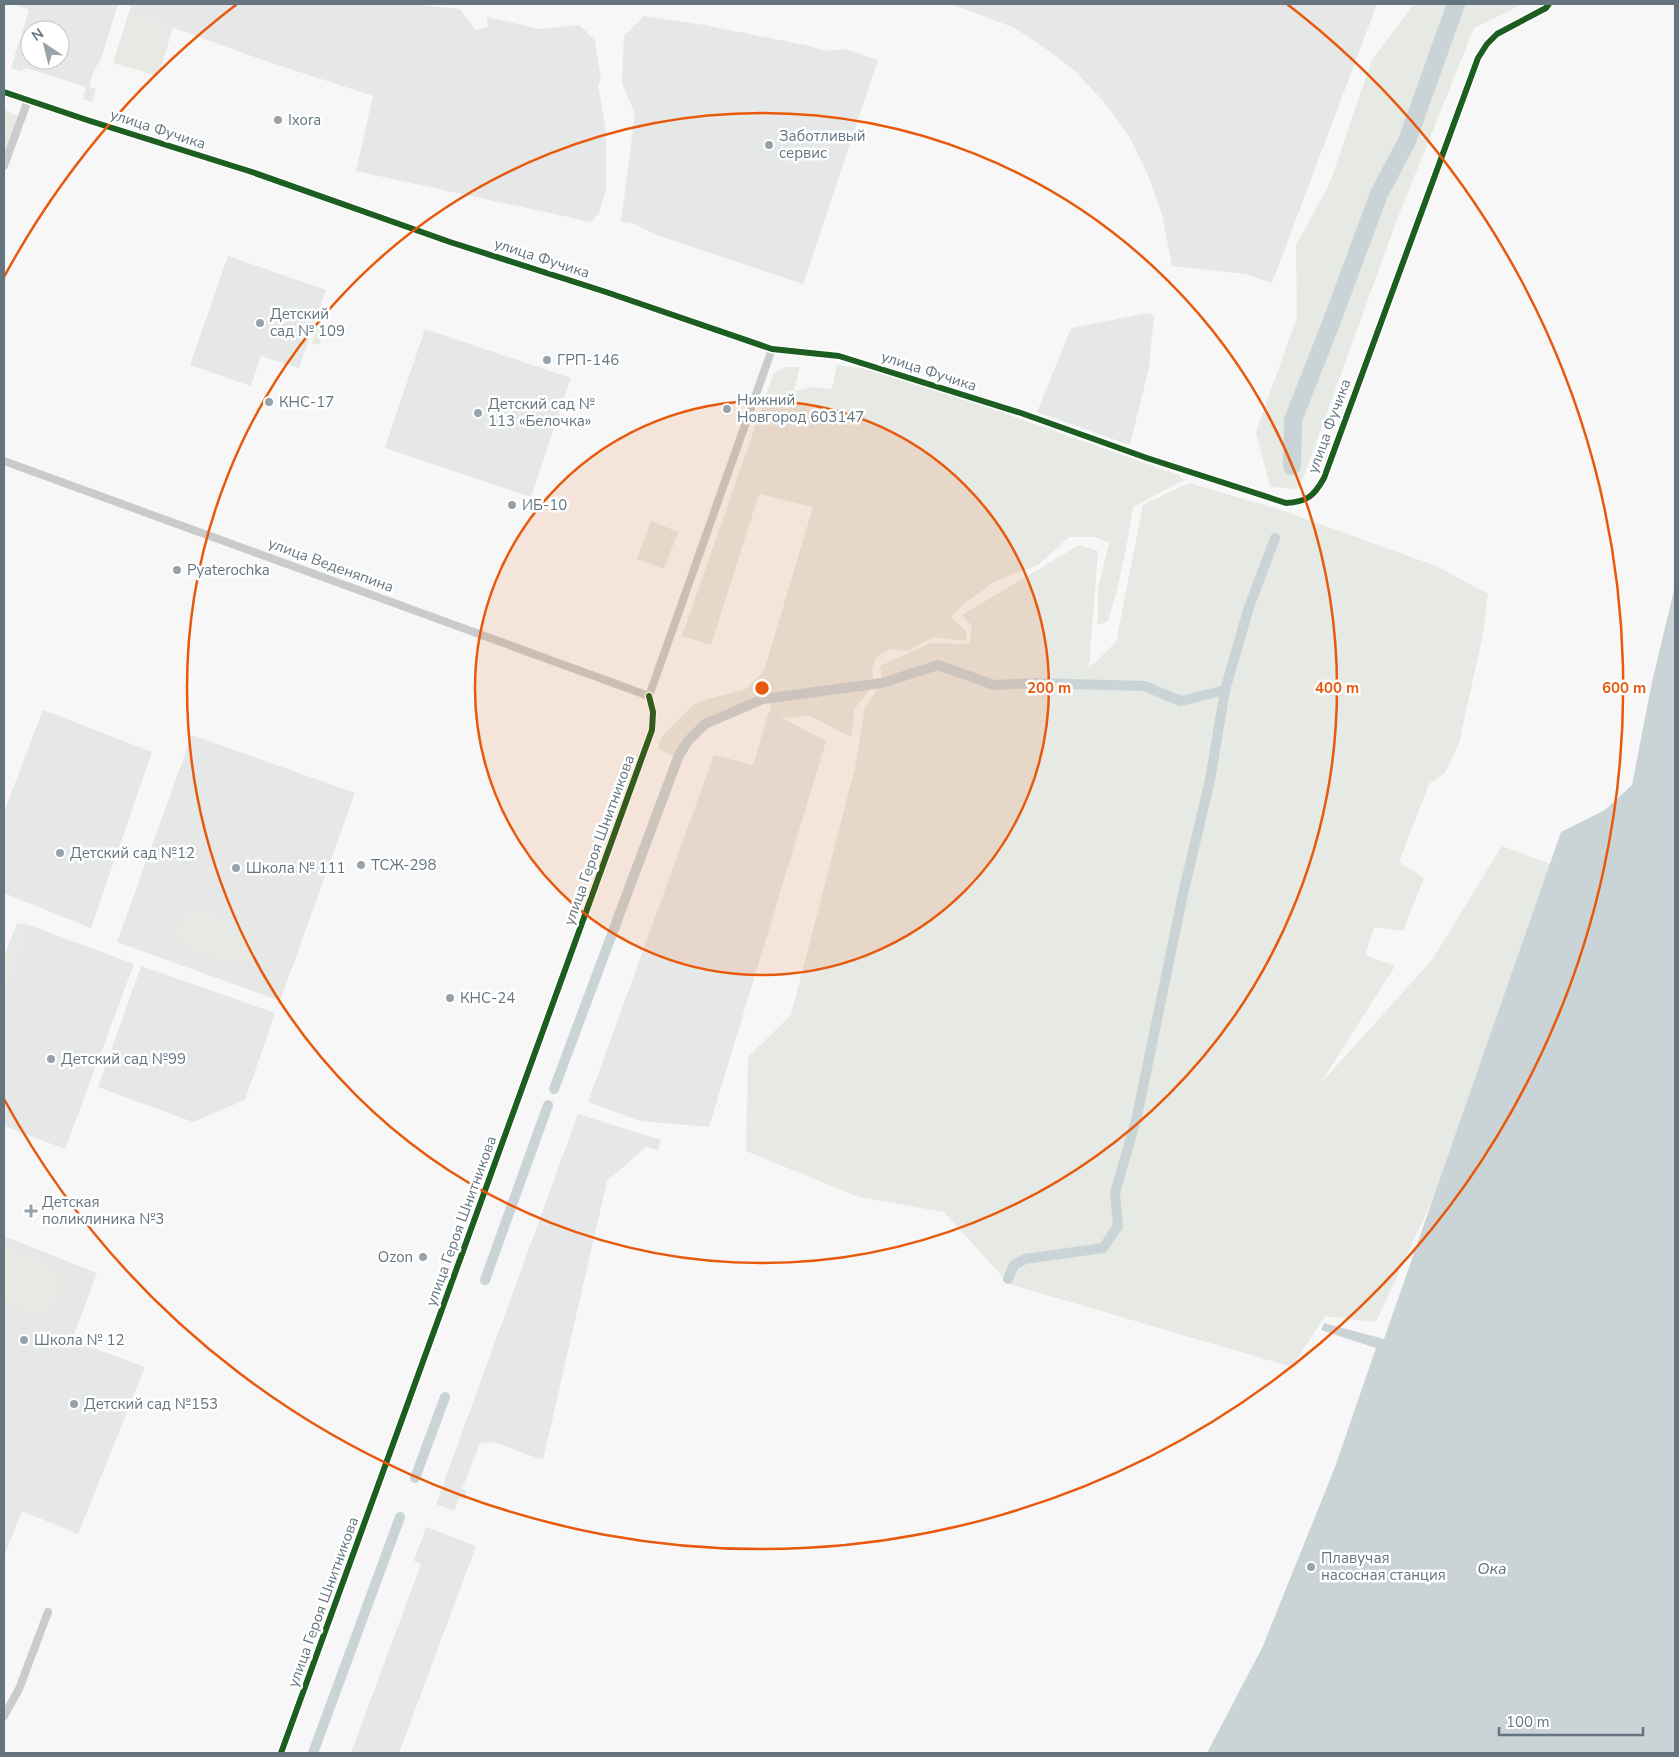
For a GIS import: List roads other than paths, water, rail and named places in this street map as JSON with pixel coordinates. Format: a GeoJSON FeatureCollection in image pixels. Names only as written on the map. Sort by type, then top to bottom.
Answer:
{"type":"FeatureCollection","features":[{"type":"Feature","properties":{"kind":"street","name":"улица Фучика"},"geometry":{"type":"LineString","coordinates":[[4,92],[252,172],[450,242],[606,292],[772,349],[839,356],[1021,413],[1272,500],[1286,503],[1307,499],[1317,491],[1324,478],[1478,58],[1487,44],[1497,34],[1546,8],[1549,4]]}},
{"type":"Feature","properties":{"kind":"street"},"geometry":{"type":"LineString","coordinates":[[4,166],[28,100]]}},
{"type":"Feature","properties":{"kind":"street"},"geometry":{"type":"LineString","coordinates":[[650,696],[772,349]]}},
{"type":"Feature","properties":{"kind":"street","name":"улица Веденяпина"},"geometry":{"type":"LineString","coordinates":[[4,461],[650,696]]}},
{"type":"Feature","properties":{"kind":"street","name":"улица Героя Шнитникова"},"geometry":{"type":"LineString","coordinates":[[281,1753],[652,730],[653,712],[650,696]]}},
{"type":"Feature","properties":{"kind":"street"},"geometry":{"type":"LineString","coordinates":[[4,1716],[19,1689],[48,1612]]}},
{"type":"Feature","properties":{"kind":"water","name":"Ока"},"geometry":{"type":"Polygon","coordinates":[[[1675,586],[1675,1753],[1207,1753],[1263,1646],[1335,1467],[1376,1348],[1321,1330],[1324,1323],[1384,1339],[1561,832],[1605,810],[1632,785],[1652,682],[1675,586]]]}},
{"type":"Feature","properties":{"kind":"waterway"},"geometry":{"type":"LineString","coordinates":[[1292,466],[1293,420],[1379,194],[1407,141],[1456,4]]}},
{"type":"Feature","properties":{"kind":"waterway"},"geometry":{"type":"LineString","coordinates":[[554,1089],[679,755],[688,741],[705,724],[763,699],[882,683],[938,665],[994,685],[1034,683],[1144,686],[1181,701],[1225,690],[1249,607],[1275,538]]}},
{"type":"Feature","properties":{"kind":"waterway"},"geometry":{"type":"LineString","coordinates":[[1008,1279],[1014,1265],[1025,1259],[1103,1248],[1118,1226],[1115,1193],[1137,1116],[1183,894],[1210,780],[1225,690]]}},
{"type":"Feature","properties":{"kind":"waterway"},"geometry":{"type":"LineString","coordinates":[[485,1280],[548,1105]]}},
{"type":"Feature","properties":{"kind":"waterway"},"geometry":{"type":"LineString","coordinates":[[415,1478],[445,1397]]}},
{"type":"Feature","properties":{"kind":"waterway"},"geometry":{"type":"LineString","coordinates":[[313,1753],[400,1517]]}},
{"type":"Feature","properties":{"kind":"place","name":"Ixora"},"geometry":{"type":"Point","coordinates":[278,120]}},
{"type":"Feature","properties":{"kind":"place","name":"Заботливый сервис"},"geometry":{"type":"Point","coordinates":[769,145]}},
{"type":"Feature","properties":{"kind":"place","name":"Детский сад № 109"},"geometry":{"type":"Point","coordinates":[260,323]}},
{"type":"Feature","properties":{"kind":"place","name":"ГРП-146"},"geometry":{"type":"Point","coordinates":[547,360]}},
{"type":"Feature","properties":{"kind":"place","name":"КНС-17"},"geometry":{"type":"Point","coordinates":[269,402]}},
{"type":"Feature","properties":{"kind":"place","name":"Нижний Новгород 603147"},"geometry":{"type":"Point","coordinates":[727,409]}},
{"type":"Feature","properties":{"kind":"place","name":"Детский сад № 113 «Белочка»"},"geometry":{"type":"Point","coordinates":[478,413]}},
{"type":"Feature","properties":{"kind":"place","name":"ИБ-10"},"geometry":{"type":"Point","coordinates":[512,505]}},
{"type":"Feature","properties":{"kind":"place","name":"Pyaterochka"},"geometry":{"type":"Point","coordinates":[177,570]}},
{"type":"Feature","properties":{"kind":"place","name":"Детский сад №12"},"geometry":{"type":"Point","coordinates":[60,853]}},
{"type":"Feature","properties":{"kind":"place","name":"ТСЖ-298"},"geometry":{"type":"Point","coordinates":[361,865]}},
{"type":"Feature","properties":{"kind":"place","name":"Школа № 111"},"geometry":{"type":"Point","coordinates":[236,868]}},
{"type":"Feature","properties":{"kind":"place","name":"КНС-24"},"geometry":{"type":"Point","coordinates":[450,998]}},
{"type":"Feature","properties":{"kind":"place","name":"Детский сад №99"},"geometry":{"type":"Point","coordinates":[51,1059]}},
{"type":"Feature","properties":{"kind":"place","name":"Детская поликлиника №3"},"geometry":{"type":"Point","coordinates":[31,1211]}},
{"type":"Feature","properties":{"kind":"place","name":"Ozon"},"geometry":{"type":"Point","coordinates":[423,1257]}},
{"type":"Feature","properties":{"kind":"place","name":"Школа № 12"},"geometry":{"type":"Point","coordinates":[24,1340]}},
{"type":"Feature","properties":{"kind":"place","name":"Детский сад №153"},"geometry":{"type":"Point","coordinates":[74,1404]}},
{"type":"Feature","properties":{"kind":"place","name":"Плавучая насосная станция"},"geometry":{"type":"Point","coordinates":[1311,1567]}}]}
